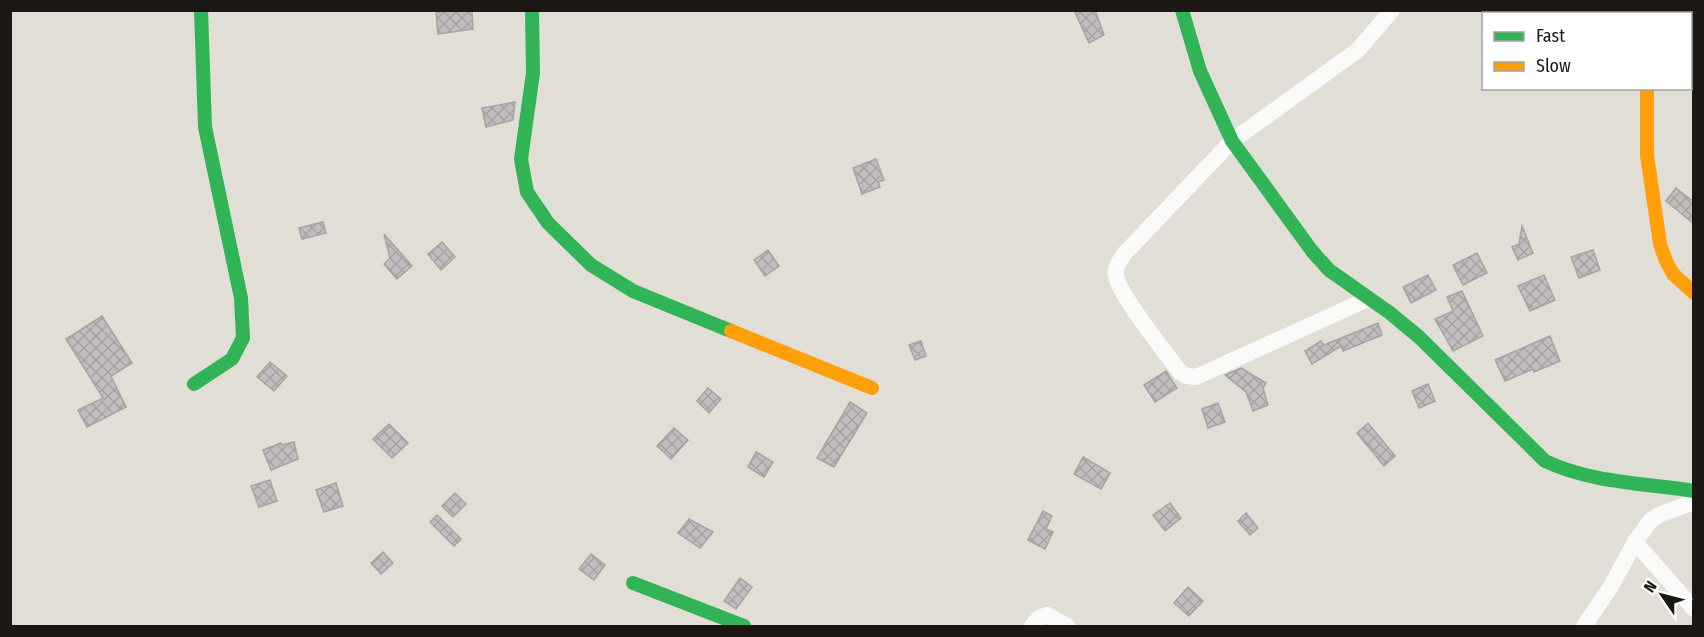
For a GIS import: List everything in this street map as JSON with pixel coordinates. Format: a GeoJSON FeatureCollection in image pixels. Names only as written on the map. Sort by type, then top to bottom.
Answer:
{"type":"FeatureCollection","features":[{"type":"Feature","properties":{"kind":"street"},"geometry":{"type":"LineString","coordinates":[[194,384],[232,359],[243,338],[241,298],[205,127],[202,99],[201,10]]}},
{"type":"Feature","properties":{"kind":"street"},"geometry":{"type":"LineString","coordinates":[[532,10],[534,20],[533,73],[521,159],[527,192],[548,224],[591,265],[633,291],[872,388]]}},
{"type":"Feature","properties":{"kind":"street"},"geometry":{"type":"LineString","coordinates":[[1182,10],[1200,71],[1232,141],[1312,251],[1329,270],[1390,313],[1439,355],[1481,400],[1545,461],[1563,471],[1590,478],[1694,491]]}},
{"type":"Feature","properties":{"kind":"street"},"geometry":{"type":"LineString","coordinates":[[1368,299],[1212,372],[1196,377],[1180,372],[1124,295],[1115,275],[1116,267],[1139,237],[1232,141],[1358,50],[1392,10]]}},
{"type":"Feature","properties":{"kind":"street"},"geometry":{"type":"LineString","coordinates":[[1647,90],[1644,118],[1651,192],[1659,238],[1668,267],[1680,282],[1694,293]]}},
{"type":"Feature","properties":{"kind":"street"},"geometry":{"type":"LineString","coordinates":[[1584,627],[1610,588],[1635,542],[1651,520],[1661,513],[1694,502]]}},
{"type":"Feature","properties":{"kind":"street"},"geometry":{"type":"LineString","coordinates":[[1635,542],[1694,609]]}},
{"type":"Feature","properties":{"kind":"street"},"geometry":{"type":"LineString","coordinates":[[633,582],[744,627]]}},
{"type":"Feature","properties":{"kind":"street"},"geometry":{"type":"LineString","coordinates":[[1032,627],[1043,615],[1067,627]]}},
{"type":"Feature","properties":{"kind":"building"},"geometry":{"type":"Polygon","coordinates":[[[448,10],[472,10],[473,29],[438,34],[436,13],[448,10]]]}},
{"type":"Feature","properties":{"kind":"building"},"geometry":{"type":"Polygon","coordinates":[[[1074,10],[1095,10],[1104,35],[1089,43],[1074,10]]]}},
{"type":"Feature","properties":{"kind":"building"},"geometry":{"type":"Polygon","coordinates":[[[515,102],[513,120],[486,127],[482,108],[515,102]]]}},
{"type":"Feature","properties":{"kind":"building"},"geometry":{"type":"Polygon","coordinates":[[[876,159],[884,180],[878,182],[880,187],[862,194],[853,168],[876,159]]]}},
{"type":"Feature","properties":{"kind":"building"},"geometry":{"type":"Polygon","coordinates":[[[1676,188],[1694,202],[1694,224],[1666,201],[1676,188]]]}},
{"type":"Feature","properties":{"kind":"building"},"geometry":{"type":"Polygon","coordinates":[[[323,222],[326,233],[302,239],[299,228],[323,222]]]}},
{"type":"Feature","properties":{"kind":"building"},"geometry":{"type":"Polygon","coordinates":[[[1522,226],[1533,253],[1518,260],[1512,247],[1519,244],[1522,226]]]}},
{"type":"Feature","properties":{"kind":"building"},"geometry":{"type":"Polygon","coordinates":[[[384,234],[412,266],[397,279],[384,264],[390,258],[384,234]]]}},
{"type":"Feature","properties":{"kind":"building"},"geometry":{"type":"Polygon","coordinates":[[[442,242],[455,257],[441,270],[428,254],[442,242]]]}},
{"type":"Feature","properties":{"kind":"building"},"geometry":{"type":"Polygon","coordinates":[[[768,250],[779,266],[765,276],[754,260],[768,250]]]}},
{"type":"Feature","properties":{"kind":"building"},"geometry":{"type":"Polygon","coordinates":[[[1593,250],[1600,270],[1579,278],[1571,257],[1593,250]]]}},
{"type":"Feature","properties":{"kind":"building"},"geometry":{"type":"Polygon","coordinates":[[[1477,253],[1487,273],[1463,285],[1453,265],[1477,253]]]}},
{"type":"Feature","properties":{"kind":"building"},"geometry":{"type":"Polygon","coordinates":[[[1428,275],[1436,290],[1411,303],[1403,287],[1428,275]]]}},
{"type":"Feature","properties":{"kind":"building"},"geometry":{"type":"Polygon","coordinates":[[[1544,275],[1555,300],[1530,311],[1518,286],[1544,275]]]}},
{"type":"Feature","properties":{"kind":"building"},"geometry":{"type":"Polygon","coordinates":[[[1462,291],[1483,336],[1453,351],[1435,319],[1453,311],[1447,297],[1462,291]]]}},
{"type":"Feature","properties":{"kind":"building"},"geometry":{"type":"Polygon","coordinates":[[[102,316],[132,363],[111,376],[126,407],[87,427],[78,410],[103,398],[66,339],[102,316]]]}},
{"type":"Feature","properties":{"kind":"building"},"geometry":{"type":"Polygon","coordinates":[[[1378,323],[1382,335],[1343,351],[1341,346],[1312,364],[1305,351],[1321,341],[1324,345],[1378,323]]]}},
{"type":"Feature","properties":{"kind":"building"},"geometry":{"type":"Polygon","coordinates":[[[1550,336],[1560,361],[1505,381],[1495,360],[1550,336]]]}},
{"type":"Feature","properties":{"kind":"building"},"geometry":{"type":"Polygon","coordinates":[[[921,341],[926,356],[915,360],[909,345],[921,341]]]}},
{"type":"Feature","properties":{"kind":"building"},"geometry":{"type":"Polygon","coordinates":[[[270,362],[287,376],[274,391],[257,377],[270,362]]]}},
{"type":"Feature","properties":{"kind":"building"},"geometry":{"type":"Polygon","coordinates":[[[1241,368],[1266,383],[1263,388],[1268,405],[1253,411],[1246,392],[1225,375],[1241,368]]]}},
{"type":"Feature","properties":{"kind":"building"},"geometry":{"type":"Polygon","coordinates":[[[1166,371],[1177,388],[1155,402],[1144,385],[1166,371]]]}},
{"type":"Feature","properties":{"kind":"building"},"geometry":{"type":"Polygon","coordinates":[[[1428,384],[1435,401],[1419,408],[1412,391],[1428,384]]]}},
{"type":"Feature","properties":{"kind":"building"},"geometry":{"type":"Polygon","coordinates":[[[708,388],[721,399],[709,413],[697,401],[708,388]]]}},
{"type":"Feature","properties":{"kind":"building"},"geometry":{"type":"Polygon","coordinates":[[[850,402],[867,413],[834,467],[817,458],[850,402]]]}},
{"type":"Feature","properties":{"kind":"building"},"geometry":{"type":"Polygon","coordinates":[[[1218,403],[1225,422],[1208,428],[1202,409],[1218,403]]]}},
{"type":"Feature","properties":{"kind":"building"},"geometry":{"type":"Polygon","coordinates":[[[1368,423],[1395,456],[1384,466],[1357,433],[1368,423]]]}},
{"type":"Feature","properties":{"kind":"building"},"geometry":{"type":"Polygon","coordinates":[[[389,424],[408,443],[392,458],[373,439],[389,424]]]}},
{"type":"Feature","properties":{"kind":"building"},"geometry":{"type":"Polygon","coordinates":[[[674,428],[688,440],[671,459],[657,446],[674,428]]]}},
{"type":"Feature","properties":{"kind":"building"},"geometry":{"type":"Polygon","coordinates":[[[294,442],[298,459],[271,470],[263,450],[281,443],[282,445],[294,442]]]}},
{"type":"Feature","properties":{"kind":"building"},"geometry":{"type":"Polygon","coordinates":[[[756,452],[773,462],[764,477],[748,467],[756,452]]]}},
{"type":"Feature","properties":{"kind":"building"},"geometry":{"type":"Polygon","coordinates":[[[1083,457],[1110,473],[1101,489],[1074,474],[1083,457]]]}},
{"type":"Feature","properties":{"kind":"building"},"geometry":{"type":"Polygon","coordinates":[[[270,480],[277,501],[259,507],[251,486],[270,480]]]}},
{"type":"Feature","properties":{"kind":"building"},"geometry":{"type":"Polygon","coordinates":[[[336,483],[343,506],[324,512],[316,490],[336,483]]]}},
{"type":"Feature","properties":{"kind":"building"},"geometry":{"type":"Polygon","coordinates":[[[455,493],[466,504],[453,517],[442,506],[455,493]]]}},
{"type":"Feature","properties":{"kind":"building"},"geometry":{"type":"Polygon","coordinates":[[[1170,503],[1181,518],[1165,531],[1153,515],[1170,503]]]}},
{"type":"Feature","properties":{"kind":"building"},"geometry":{"type":"Polygon","coordinates":[[[1043,511],[1052,516],[1046,529],[1053,532],[1045,549],[1028,540],[1043,511]]]}},
{"type":"Feature","properties":{"kind":"building"},"geometry":{"type":"Polygon","coordinates":[[[1246,513],[1258,528],[1250,535],[1238,521],[1246,513]]]}},
{"type":"Feature","properties":{"kind":"building"},"geometry":{"type":"Polygon","coordinates":[[[437,515],[461,539],[454,546],[430,522],[437,515]]]}},
{"type":"Feature","properties":{"kind":"building"},"geometry":{"type":"Polygon","coordinates":[[[689,519],[713,532],[700,548],[678,533],[689,519]]]}},
{"type":"Feature","properties":{"kind":"building"},"geometry":{"type":"Polygon","coordinates":[[[383,552],[393,563],[381,574],[371,563],[383,552]]]}},
{"type":"Feature","properties":{"kind":"building"},"geometry":{"type":"Polygon","coordinates":[[[591,554],[605,565],[594,580],[579,569],[591,554]]]}},
{"type":"Feature","properties":{"kind":"building"},"geometry":{"type":"Polygon","coordinates":[[[740,578],[752,587],[736,609],[724,601],[740,578]]]}},
{"type":"Feature","properties":{"kind":"building"},"geometry":{"type":"Polygon","coordinates":[[[1188,587],[1203,601],[1189,616],[1174,603],[1188,587]]]}},
{"type":"Feature","properties":{"kind":"traffic: fast"},"geometry":{"type":"LineString","coordinates":[[194,384],[232,359],[243,338],[241,298],[205,127],[201,10]]}},
{"type":"Feature","properties":{"kind":"traffic: fast"},"geometry":{"type":"LineString","coordinates":[[532,10],[533,73],[521,159],[527,192],[548,223],[591,265],[633,291],[731,331]]}},
{"type":"Feature","properties":{"kind":"traffic: fast"},"geometry":{"type":"LineString","coordinates":[[1182,10],[1200,71],[1232,141],[1312,251],[1329,270],[1390,313],[1419,337],[1545,461],[1599,478],[1694,491]]}},
{"type":"Feature","properties":{"kind":"traffic: fast"},"geometry":{"type":"LineString","coordinates":[[633,583],[744,626]]}},
{"type":"Feature","properties":{"kind":"traffic: slow"},"geometry":{"type":"LineString","coordinates":[[1647,90],[1647,155],[1660,244],[1673,274],[1694,293]]}},
{"type":"Feature","properties":{"kind":"traffic: slow"},"geometry":{"type":"LineString","coordinates":[[731,331],[872,388]]}}]}
